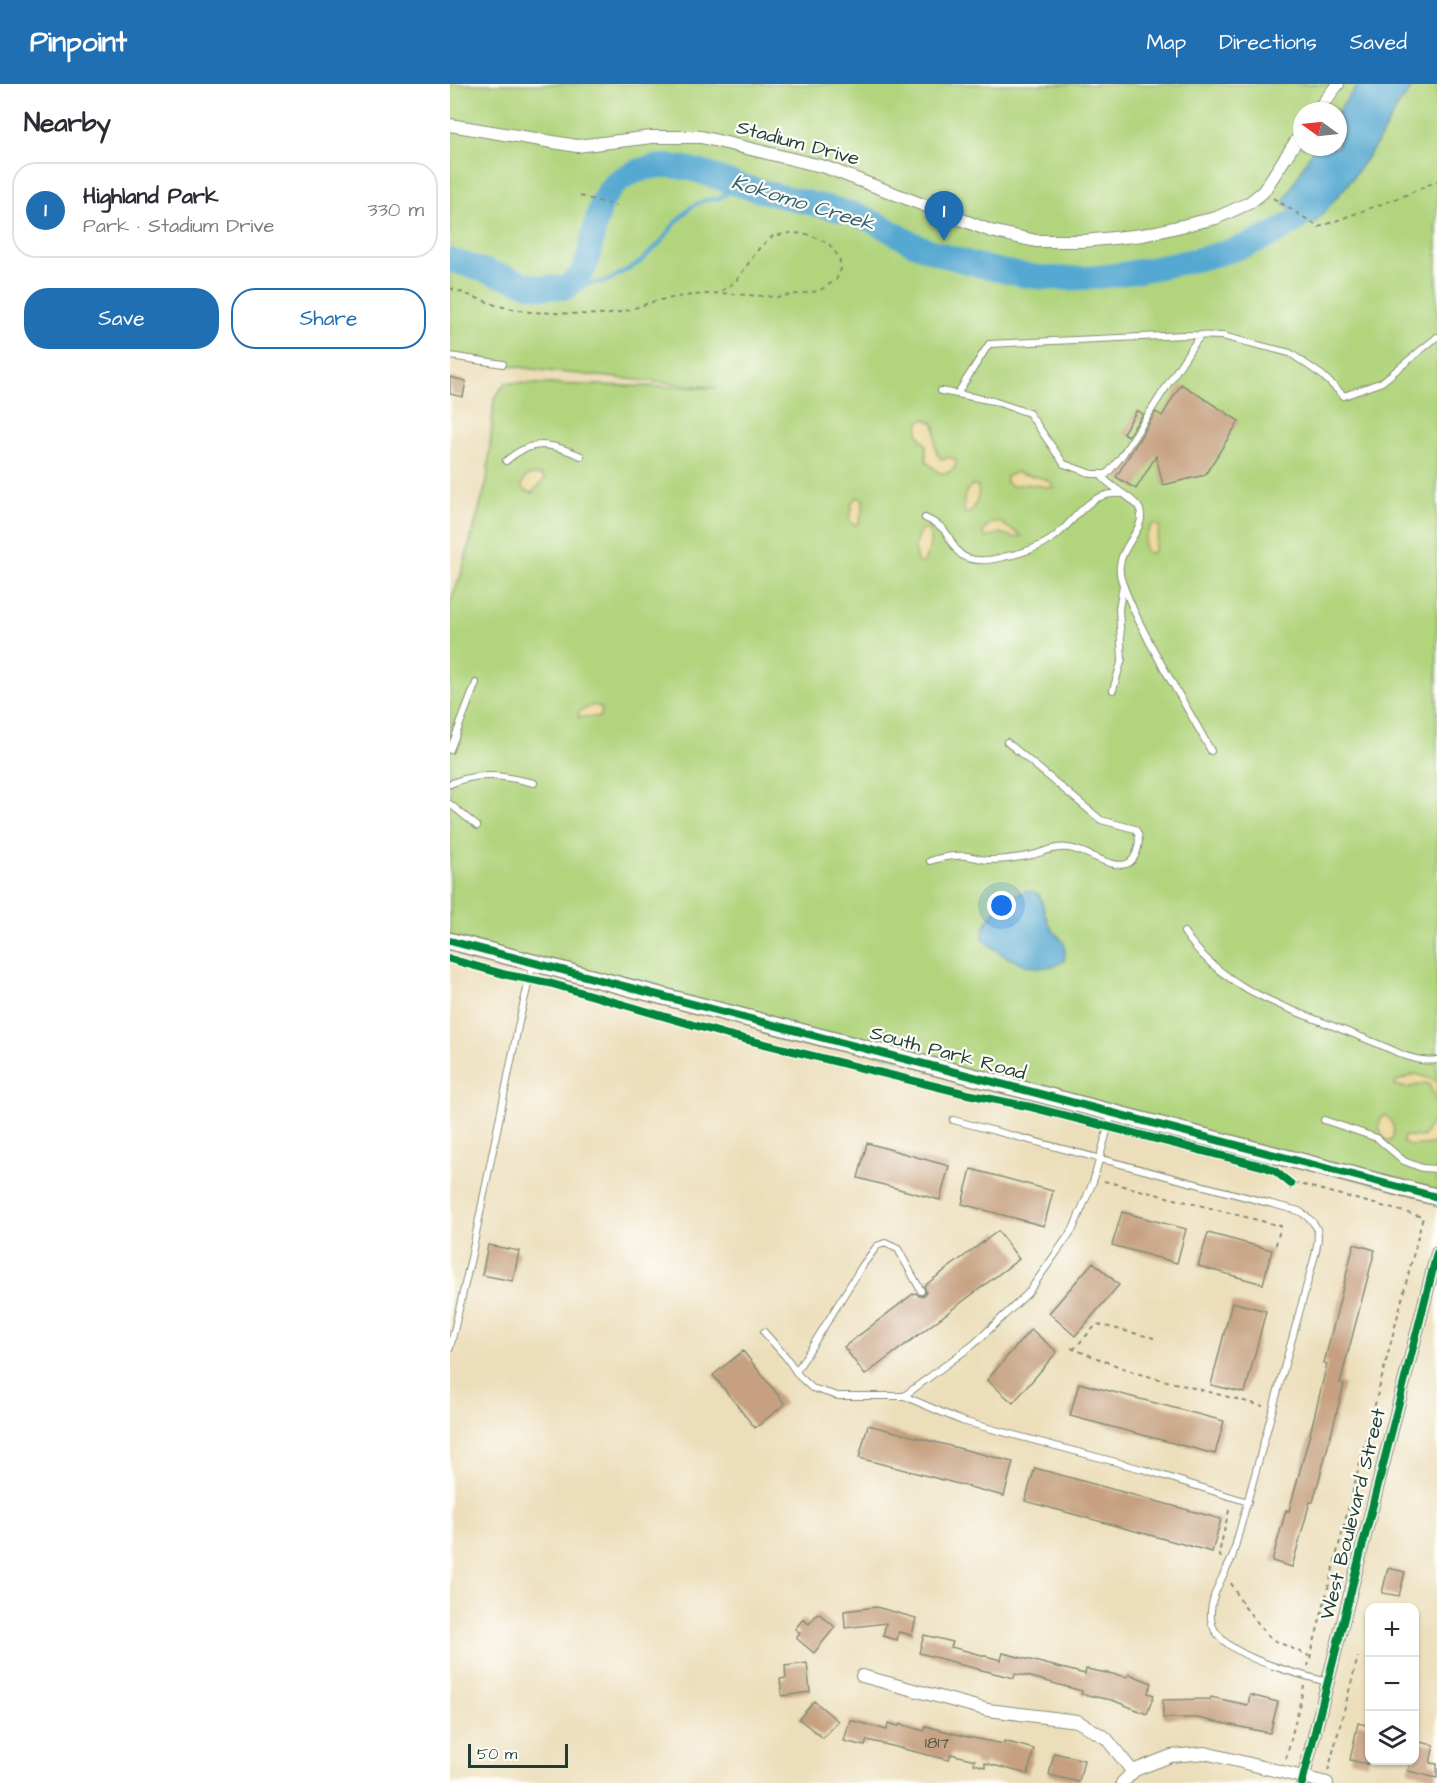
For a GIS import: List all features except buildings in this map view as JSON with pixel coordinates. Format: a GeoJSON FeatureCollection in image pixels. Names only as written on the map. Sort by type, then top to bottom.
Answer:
{"type":"FeatureCollection","features":[{"type":"Feature","properties":{"kind":"street"},"geometry":{"type":"LineString","coordinates":[[1324,102],[1338,84]]}},
{"type":"Feature","properties":{"kind":"street","name":"Stadium Drive"},"geometry":{"type":"LineString","coordinates":[[450,124],[577,146],[652,137],[701,137],[825,167],[991,231],[1036,241],[1084,241],[1143,235],[1216,218],[1249,202],[1263,192],[1293,146]]}},
{"type":"Feature","properties":{"kind":"street","name":"South Park Road"},"geometry":{"type":"LineString","coordinates":[[450,941],[1437,1197]]}},
{"type":"Feature","properties":{"kind":"street","name":"West Boulevard Street"},"geometry":{"type":"LineString","coordinates":[[1303,1780],[1437,1253]]}},
{"type":"Feature","properties":{"kind":"street"},"geometry":{"type":"LineString","coordinates":[[862,1676],[988,1710],[1077,1721],[1106,1738],[1133,1772]]}},
{"type":"Feature","properties":{"kind":"street"},"geometry":{"type":"LineString","coordinates":[[1122,1783],[1133,1772],[1171,1756],[1205,1753],[1283,1772],[1303,1780],[1326,1783]]}},
{"type":"Feature","properties":{"kind":"lane"},"geometry":{"type":"LineString","coordinates":[[940,392],[993,401],[1029,413],[1064,464],[1092,474],[1107,474],[1121,457],[1201,335]]}},
{"type":"Feature","properties":{"kind":"lane"},"geometry":{"type":"LineString","coordinates":[[957,394],[989,344],[1201,335],[1222,336],[1290,353],[1322,375],[1344,396],[1382,382],[1437,337]]}},
{"type":"Feature","properties":{"kind":"lane"},"geometry":{"type":"LineString","coordinates":[[450,356],[503,364]]}},
{"type":"Feature","properties":{"kind":"lane"},"geometry":{"type":"LineString","coordinates":[[506,461],[519,450],[532,445],[562,447],[581,456]]}},
{"type":"Feature","properties":{"kind":"lane"},"geometry":{"type":"LineString","coordinates":[[1100,474],[1107,484],[1124,494],[1140,508],[1142,516],[1137,531],[1121,556],[1118,567],[1123,585],[1153,648],[1211,751]]}},
{"type":"Feature","properties":{"kind":"lane"},"geometry":{"type":"LineString","coordinates":[[925,518],[937,523],[945,531],[951,543],[967,558],[990,560],[1038,547],[1053,539],[1091,501],[1113,493],[1124,494]]}},
{"type":"Feature","properties":{"kind":"lane"},"geometry":{"type":"LineString","coordinates":[[1113,690],[1122,659],[1119,609],[1123,585]]}},
{"type":"Feature","properties":{"kind":"lane"},"geometry":{"type":"LineString","coordinates":[[450,750],[476,683]]}},
{"type":"Feature","properties":{"kind":"lane"},"geometry":{"type":"LineString","coordinates":[[930,861],[958,856],[1001,859],[1032,855],[1057,848],[1079,850],[1120,865],[1127,864],[1133,859],[1139,839],[1135,829],[1101,820],[1007,742]]}},
{"type":"Feature","properties":{"kind":"lane"},"geometry":{"type":"LineString","coordinates":[[450,784],[472,776],[487,775],[534,783]]}},
{"type":"Feature","properties":{"kind":"lane"},"geometry":{"type":"LineString","coordinates":[[450,804],[477,826]]}},
{"type":"Feature","properties":{"kind":"lane"},"geometry":{"type":"LineString","coordinates":[[1184,932],[1195,949],[1208,962],[1227,976],[1279,1006],[1403,1055],[1430,1061],[1437,1059]]}},
{"type":"Feature","properties":{"kind":"lane"},"geometry":{"type":"LineString","coordinates":[[450,1347],[533,963]]}},
{"type":"Feature","properties":{"kind":"lane"},"geometry":{"type":"LineString","coordinates":[[904,1396],[974,1344],[1028,1293],[1072,1228],[1094,1179],[1112,1113]]}},
{"type":"Feature","properties":{"kind":"lane"},"geometry":{"type":"LineString","coordinates":[[953,1120],[1299,1211],[1312,1219],[1317,1227],[1318,1237],[1315,1255],[1232,1558],[1213,1600],[1211,1620],[1218,1635],[1229,1645],[1246,1654],[1328,1682]]}},
{"type":"Feature","properties":{"kind":"lane"},"geometry":{"type":"LineString","coordinates":[[1324,1120],[1377,1138],[1404,1161],[1422,1168],[1437,1169]]}},
{"type":"Feature","properties":{"kind":"lane"},"geometry":{"type":"LineString","coordinates":[[796,1372],[862,1266],[877,1246],[885,1244],[898,1249],[921,1291]]}},
{"type":"Feature","properties":{"kind":"lane"},"geometry":{"type":"LineString","coordinates":[[765,1332],[796,1372],[812,1388],[838,1396],[904,1396],[962,1421],[1142,1469],[1248,1502]]}},
{"type":"Feature","properties":{"kind":"path"},"geometry":{"type":"LineString","coordinates":[[1283,203],[1319,227],[1396,199],[1437,180]]}},
{"type":"Feature","properties":{"kind":"path"},"geometry":{"type":"LineString","coordinates":[[580,196],[616,206]]}},
{"type":"Feature","properties":{"kind":"path"},"geometry":{"type":"LineString","coordinates":[[450,288],[498,306],[530,312],[606,315],[656,301],[719,293],[777,297],[819,291],[836,280],[841,269],[838,257],[828,243],[807,234],[790,233],[773,236],[760,246],[736,280],[719,293]]}},
{"type":"Feature","properties":{"kind":"path"},"geometry":{"type":"LineString","coordinates":[[1283,1178],[1291,1187],[1296,1183],[1423,1217],[1283,1772]]}},
{"type":"Feature","properties":{"kind":"path"},"geometry":{"type":"LineString","coordinates":[[1094,1179],[1281,1226],[1275,1248]]}},
{"type":"Feature","properties":{"kind":"path"},"geometry":{"type":"LineString","coordinates":[[1154,1338],[1097,1324],[1072,1349],[1136,1373],[1273,1409]]}},
{"type":"Feature","properties":{"kind":"path"},"geometry":{"type":"LineString","coordinates":[[1232,1497],[1218,1553],[1242,1605],[1271,1639],[1311,1657]]}},
{"type":"Feature","properties":{"kind":"path"},"geometry":{"type":"LineString","coordinates":[[1326,1783],[1358,1657]]}},
{"type":"Feature","properties":{"kind":"green space"},"geometry":{"type":"Polygon","coordinates":[[[450,84],[1437,84],[1437,1200],[450,941],[450,602],[461,575],[487,481],[494,400],[505,383],[717,388],[539,370],[450,356],[450,84]]]}},
{"type":"Feature","properties":{"kind":"sand"},"geometry":{"type":"Polygon","coordinates":[[[925,419],[934,423],[935,448],[939,457],[943,460],[950,457],[956,460],[955,468],[947,473],[939,473],[926,461],[926,445],[918,431],[920,421],[925,419]]]}},
{"type":"Feature","properties":{"kind":"sand"},"geometry":{"type":"Polygon","coordinates":[[[1016,472],[1048,481],[1054,488],[1027,484],[1012,486],[1006,483],[1006,477],[1016,472]]]}},
{"type":"Feature","properties":{"kind":"sand"},"geometry":{"type":"Polygon","coordinates":[[[530,475],[542,475],[545,479],[532,493],[524,490],[521,485],[530,475]]]}},
{"type":"Feature","properties":{"kind":"sand"},"geometry":{"type":"Polygon","coordinates":[[[972,485],[978,487],[978,498],[968,514],[964,511],[964,500],[967,490],[972,485]]]}},
{"type":"Feature","properties":{"kind":"sand"},"geometry":{"type":"Polygon","coordinates":[[[857,497],[863,499],[863,510],[858,524],[853,525],[849,518],[852,510],[851,503],[857,497]]]}},
{"type":"Feature","properties":{"kind":"sand"},"geometry":{"type":"Polygon","coordinates":[[[994,522],[1001,523],[1022,536],[1015,538],[1000,533],[985,538],[983,533],[994,522]]]}},
{"type":"Feature","properties":{"kind":"sand"},"geometry":{"type":"Polygon","coordinates":[[[1152,525],[1159,526],[1159,532],[1155,549],[1151,554],[1146,552],[1144,542],[1152,525]]]}},
{"type":"Feature","properties":{"kind":"sand"},"geometry":{"type":"Polygon","coordinates":[[[924,528],[928,530],[930,542],[926,558],[920,564],[917,562],[915,548],[918,535],[924,528]]]}},
{"type":"Feature","properties":{"kind":"sand"},"geometry":{"type":"Polygon","coordinates":[[[593,705],[602,708],[599,717],[578,717],[580,711],[593,705]]]}},
{"type":"Feature","properties":{"kind":"sand"},"geometry":{"type":"Polygon","coordinates":[[[1416,1074],[1437,1081],[1437,1104],[1429,1084],[1405,1087],[1394,1085],[1397,1081],[1416,1074]]]}},
{"type":"Feature","properties":{"kind":"sand"},"geometry":{"type":"Polygon","coordinates":[[[1437,1114],[1435,1143],[1410,1146],[1403,1142],[1404,1136],[1423,1137],[1437,1114]]]}},
{"type":"Feature","properties":{"kind":"sand"},"geometry":{"type":"Polygon","coordinates":[[[1385,1115],[1393,1127],[1391,1141],[1384,1139],[1379,1128],[1380,1118],[1385,1115]]]}},
{"type":"Feature","properties":{"kind":"water"},"geometry":{"type":"Polygon","coordinates":[[[1359,84],[1415,84],[1398,106],[1378,142],[1348,184],[1314,224],[1283,203],[1309,156],[1347,156],[1347,102],[1345,102],[1359,84]]]}},
{"type":"Feature","properties":{"kind":"water"},"geometry":{"type":"Polygon","coordinates":[[[1026,891],[1037,893],[1040,896],[1052,930],[1064,943],[1064,961],[1054,966],[1032,966],[1010,959],[983,938],[986,923],[997,909],[1026,891]]]}},
{"type":"Feature","properties":{"kind":"waterway","name":"Kokomo Creek"},"geometry":{"type":"LineString","coordinates":[[450,260],[537,287],[566,288],[579,277],[584,269],[597,218],[607,193],[626,176],[660,166],[694,170],[754,189],[858,215],[914,244],[974,264],[1023,275],[1056,278],[1096,277],[1135,272],[1230,251],[1282,229],[1311,208],[1324,194]]}},
{"type":"Feature","properties":{"kind":"waterway"},"geometry":{"type":"LineString","coordinates":[[566,288],[607,281],[639,263],[661,242],[691,207],[705,200],[718,199],[740,185]]}},
{"type":"Feature","properties":{"kind":"cycle path"},"geometry":{"type":"LineString","coordinates":[[450,941],[1437,1197]]}},
{"type":"Feature","properties":{"kind":"cycle path"},"geometry":{"type":"LineString","coordinates":[[450,959],[507,975],[549,983],[728,1035],[967,1094],[1031,1107],[1266,1167],[1291,1184]]}},
{"type":"Feature","properties":{"kind":"cycle path"},"geometry":{"type":"LineString","coordinates":[[1302,1783],[1437,1253]]}},
{"type":"Feature","properties":{"kind":"place","name":"Highland Park"},"geometry":{"type":"Point","coordinates":[944,241]}}]}
